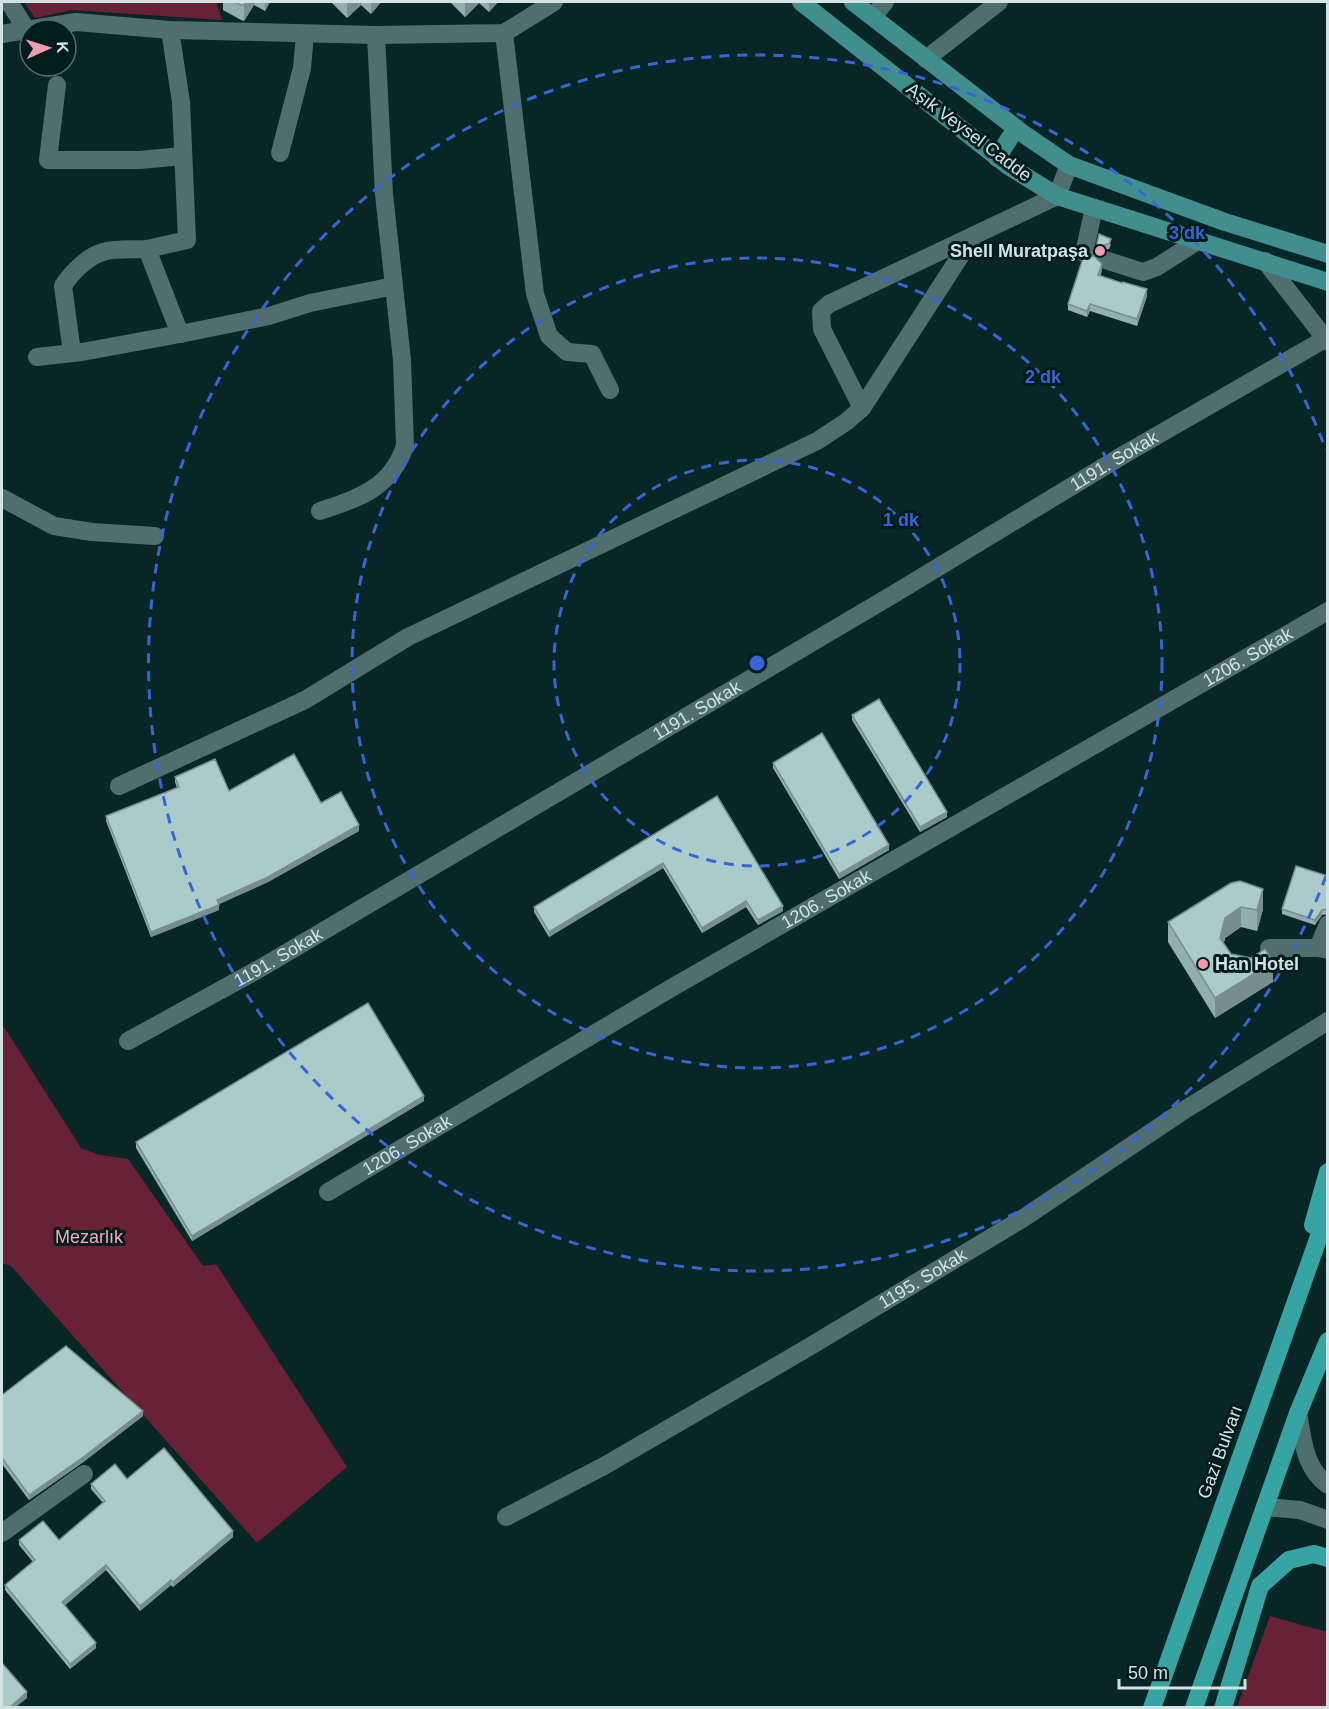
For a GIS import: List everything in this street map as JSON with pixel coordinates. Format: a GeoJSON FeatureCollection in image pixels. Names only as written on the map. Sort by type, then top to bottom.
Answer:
{"type":"FeatureCollection","features":[{"type":"Feature","properties":{"kind":"highway"},"geometry":{"type":"LineString","coordinates":[[1284,1334],[1328,1172]]}},
{"type":"Feature","properties":{"kind":"highway","name":"Gazi Bulvarı"},"geometry":{"type":"LineString","coordinates":[[1152,1707],[1328,1211]]}},
{"type":"Feature","properties":{"kind":"highway"},"geometry":{"type":"LineString","coordinates":[[1194,1707],[1298,1413],[1328,1341]]}},
{"type":"Feature","properties":{"kind":"highway"},"geometry":{"type":"LineString","coordinates":[[1223,1707],[1260,1586],[1289,1560],[1314,1554],[1328,1558]]}},
{"type":"Feature","properties":{"kind":"main road","name":"Aşık Veysel Cadde"},"geometry":{"type":"LineString","coordinates":[[801,2],[998,158],[1057,196],[1328,282]]}},
{"type":"Feature","properties":{"kind":"main road","name":"Aşık Veysel Cadde"},"geometry":{"type":"LineString","coordinates":[[853,2],[1016,128],[1069,165],[1225,222],[1328,254]]}},
{"type":"Feature","properties":{"kind":"main road"},"geometry":{"type":"LineString","coordinates":[[998,158],[1016,128]]}},
{"type":"Feature","properties":{"kind":"street"},"geometry":{"type":"LineString","coordinates":[[9,2],[19,18]]}},
{"type":"Feature","properties":{"kind":"street"},"geometry":{"type":"LineString","coordinates":[[78,22],[170,30],[305,34],[504,33],[554,2]]}},
{"type":"Feature","properties":{"kind":"street"},"geometry":{"type":"LineString","coordinates":[[873,17],[885,2]]}},
{"type":"Feature","properties":{"kind":"street"},"geometry":{"type":"LineString","coordinates":[[926,59],[999,2]]}},
{"type":"Feature","properties":{"kind":"street"},"geometry":{"type":"LineString","coordinates":[[72,353],[63,286],[69,277],[87,261],[102,252],[147,249],[187,240],[181,102],[170,30]]}},
{"type":"Feature","properties":{"kind":"street"},"geometry":{"type":"LineString","coordinates":[[2,34],[18,31]]}},
{"type":"Feature","properties":{"kind":"street"},"geometry":{"type":"LineString","coordinates":[[504,33],[535,294],[549,336],[567,352],[591,354],[610,390]]}},
{"type":"Feature","properties":{"kind":"street"},"geometry":{"type":"LineString","coordinates":[[280,153],[302,68],[305,34]]}},
{"type":"Feature","properties":{"kind":"street"},"geometry":{"type":"LineString","coordinates":[[320,511],[371,491],[384,482],[401,459],[405,446],[405,419],[394,286],[384,194],[376,35]]}},
{"type":"Feature","properties":{"kind":"street"},"geometry":{"type":"LineString","coordinates":[[57,85],[48,160],[139,160],[183,156]]}},
{"type":"Feature","properties":{"kind":"street"},"geometry":{"type":"LineString","coordinates":[[862,408],[822,329],[821,311],[829,304],[1057,196],[1069,165]]}},
{"type":"Feature","properties":{"kind":"street"},"geometry":{"type":"LineString","coordinates":[[1087,254],[1084,253],[1094,208]]}},
{"type":"Feature","properties":{"kind":"street"},"geometry":{"type":"LineString","coordinates":[[119,786],[305,700],[408,637],[817,441],[846,422],[862,408],[973,237]]}},
{"type":"Feature","properties":{"kind":"street"},"geometry":{"type":"LineString","coordinates":[[1105,260],[1143,272],[1157,267],[1199,240]]}},
{"type":"Feature","properties":{"kind":"street"},"geometry":{"type":"LineString","coordinates":[[147,249],[180,334]]}},
{"type":"Feature","properties":{"kind":"street"},"geometry":{"type":"LineString","coordinates":[[1265,261],[1326,341]]}},
{"type":"Feature","properties":{"kind":"street"},"geometry":{"type":"LineString","coordinates":[[37,357],[180,334],[269,316],[310,303],[394,286]]}},
{"type":"Feature","properties":{"kind":"street","name":"1191. Sokak"},"geometry":{"type":"LineString","coordinates":[[128,1041],[259,969],[1125,454],[1326,341]]}},
{"type":"Feature","properties":{"kind":"street"},"geometry":{"type":"LineString","coordinates":[[2,498],[54,526],[92,532],[156,536]]}},
{"type":"Feature","properties":{"kind":"street","name":"1206. Sokak"},"geometry":{"type":"LineString","coordinates":[[328,1192],[673,987],[1328,611]]}},
{"type":"Feature","properties":{"kind":"street"},"geometry":{"type":"LineString","coordinates":[[1269,948],[1323,949],[1328,924]]}},
{"type":"Feature","properties":{"kind":"street","name":"1195. Sokak"},"geometry":{"type":"LineString","coordinates":[[506,1517],[604,1466],[820,1341],[1022,1219],[1186,1109],[1328,1021]]}},
{"type":"Feature","properties":{"kind":"street"},"geometry":{"type":"LineString","coordinates":[[1298,1413],[1306,1456],[1318,1478],[1328,1485]]}},
{"type":"Feature","properties":{"kind":"street"},"geometry":{"type":"LineString","coordinates":[[2,1533],[84,1474]]}},
{"type":"Feature","properties":{"kind":"street"},"geometry":{"type":"LineString","coordinates":[[1266,1507],[1300,1510],[1328,1520]]}},
{"type":"Feature","properties":{"kind":"green space"},"geometry":{"type":"Polygon","coordinates":[[[24,2],[216,2],[222,20],[72,10],[35,18],[24,2]]]}},
{"type":"Feature","properties":{"kind":"green space","name":"Mezarlık"},"geometry":{"type":"Polygon","coordinates":[[[4,1027],[81,1148],[100,1155],[128,1159],[203,1266],[216,1264],[347,1467],[257,1543],[11,1266],[2,1263],[2,1028],[4,1027]]]}},
{"type":"Feature","properties":{"kind":"green space"},"geometry":{"type":"Polygon","coordinates":[[[1270,1616],[1327,1632],[1327,1707],[1237,1707],[1270,1616]]]}},
{"type":"Feature","properties":{"kind":"building"},"geometry":{"type":"Polygon","coordinates":[[[1099,234],[1111,239],[1109,244],[1098,246],[1099,234]]]}},
{"type":"Feature","properties":{"kind":"building"},"geometry":{"type":"Polygon","coordinates":[[[1094,256],[1102,264],[1098,275],[1147,289],[1137,319],[1090,304],[1087,311],[1068,304],[1083,258],[1094,256]]]}},
{"type":"Feature","properties":{"kind":"building"},"geometry":{"type":"Polygon","coordinates":[[[879,699],[947,812],[920,827],[852,715],[879,699]]]}},
{"type":"Feature","properties":{"kind":"building"},"geometry":{"type":"Polygon","coordinates":[[[822,733],[889,845],[839,874],[773,763],[822,733]]]}},
{"type":"Feature","properties":{"kind":"building"},"geometry":{"type":"Polygon","coordinates":[[[294,754],[321,803],[341,792],[359,825],[268,877],[217,900],[219,905],[151,932],[106,816],[179,787],[175,777],[215,759],[229,791],[294,754]]]}},
{"type":"Feature","properties":{"kind":"building"},"geometry":{"type":"Polygon","coordinates":[[[717,796],[783,906],[758,920],[746,901],[702,928],[663,863],[549,932],[534,907],[717,796]]]}},
{"type":"Feature","properties":{"kind":"building"},"geometry":{"type":"Polygon","coordinates":[[[1296,866],[1328,876],[1328,909],[1322,910],[1315,920],[1282,909],[1296,866]]]}},
{"type":"Feature","properties":{"kind":"building"},"geometry":{"type":"Polygon","coordinates":[[[1240,881],[1263,889],[1257,910],[1241,907],[1225,918],[1220,938],[1231,954],[1251,958],[1265,949],[1273,962],[1215,998],[1168,922],[1231,883],[1240,881]]]}},
{"type":"Feature","properties":{"kind":"building"},"geometry":{"type":"Polygon","coordinates":[[[368,1003],[424,1096],[192,1236],[136,1142],[368,1003]]]}},
{"type":"Feature","properties":{"kind":"building"},"geometry":{"type":"Polygon","coordinates":[[[66,1346],[143,1411],[29,1495],[2,1458],[2,1395],[66,1346]]]}},
{"type":"Feature","properties":{"kind":"building"},"geometry":{"type":"Polygon","coordinates":[[[164,1448],[233,1531],[173,1582],[171,1580],[140,1606],[106,1565],[62,1602],[96,1643],[70,1664],[5,1585],[35,1560],[19,1540],[43,1521],[59,1540],[105,1501],[91,1484],[115,1464],[127,1479],[164,1448]]]}},
{"type":"Feature","properties":{"kind":"building"},"geometry":{"type":"Polygon","coordinates":[[[2,1663],[27,1692],[10,1707],[2,1707],[2,1663]]]}},
{"type":"Feature","properties":{"kind":"place","name":"Shell Muratpaşa"},"geometry":{"type":"Point","coordinates":[1100,251]}},
{"type":"Feature","properties":{"kind":"place","name":"Han Hotel"},"geometry":{"type":"Point","coordinates":[1203,964]}}]}
